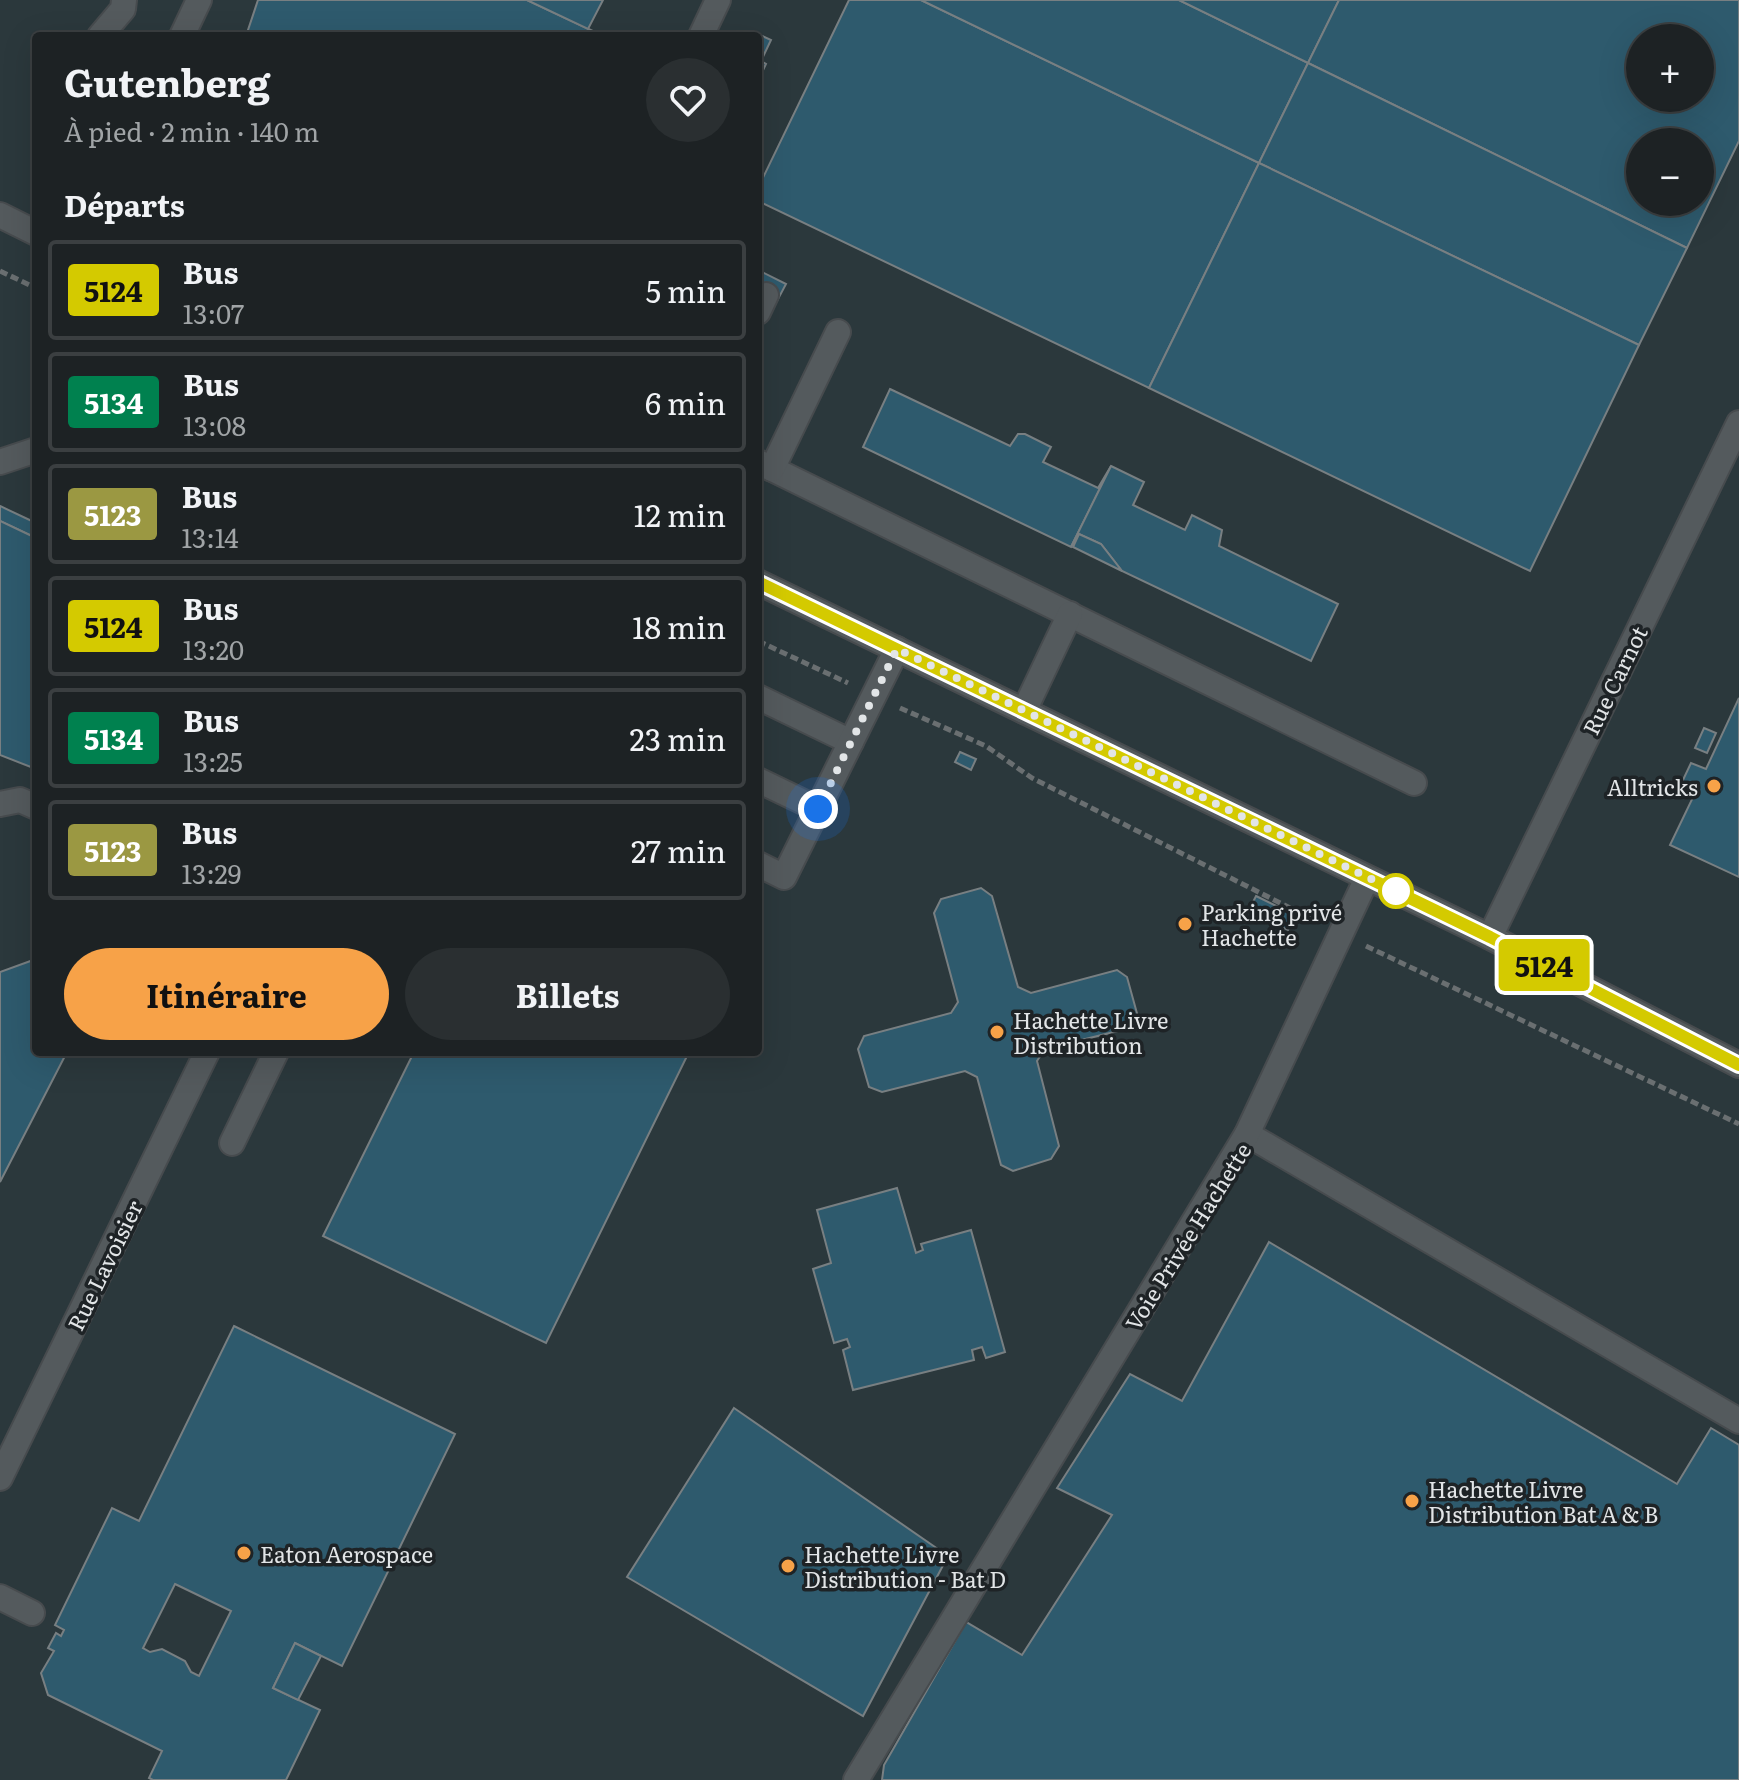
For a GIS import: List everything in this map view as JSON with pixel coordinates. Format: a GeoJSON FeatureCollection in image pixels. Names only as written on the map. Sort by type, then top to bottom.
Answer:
{"type":"FeatureCollection","features":[{"type":"Feature","properties":{"kind":"street"},"geometry":{"type":"LineString","coordinates":[[103,32],[123,9],[124,0]]}},
{"type":"Feature","properties":{"kind":"street"},"geometry":{"type":"LineString","coordinates":[[184,32],[199,0]]}},
{"type":"Feature","properties":{"kind":"street"},"geometry":{"type":"LineString","coordinates":[[703,32],[718,0]]}},
{"type":"Feature","properties":{"kind":"street"},"geometry":{"type":"LineString","coordinates":[[0,215],[32,231]]}},
{"type":"Feature","properties":{"kind":"street"},"geometry":{"type":"LineString","coordinates":[[838,332],[765,466],[1414,783]]}},
{"type":"Feature","properties":{"kind":"street","name":"Rue Carnot"},"geometry":{"type":"LineString","coordinates":[[1490,937],[1739,423]]}},
{"type":"Feature","properties":{"kind":"street"},"geometry":{"type":"LineString","coordinates":[[0,462],[32,451]]}},
{"type":"Feature","properties":{"kind":"street"},"geometry":{"type":"LineString","coordinates":[[762,584],[1490,937],[1739,1065]]}},
{"type":"Feature","properties":{"kind":"street"},"geometry":{"type":"LineString","coordinates":[[1024,711],[1070,614]]}},
{"type":"Feature","properties":{"kind":"street"},"geometry":{"type":"LineString","coordinates":[[762,866],[784,877],[897,649]]}},
{"type":"Feature","properties":{"kind":"street"},"geometry":{"type":"LineString","coordinates":[[762,699],[851,742]]}},
{"type":"Feature","properties":{"kind":"street"},"geometry":{"type":"LineString","coordinates":[[762,782],[818,809]]}},
{"type":"Feature","properties":{"kind":"street"},"geometry":{"type":"LineString","coordinates":[[0,804],[20,800],[32,805]]}},
{"type":"Feature","properties":{"kind":"street"},"geometry":{"type":"LineString","coordinates":[[1247,1134],[1339,932],[1367,878]]}},
{"type":"Feature","properties":{"kind":"street","name":"Rue Lavoisier"},"geometry":{"type":"LineString","coordinates":[[0,1478],[205,1056]]}},
{"type":"Feature","properties":{"kind":"street"},"geometry":{"type":"LineString","coordinates":[[232,1143],[274,1056]]}},
{"type":"Feature","properties":{"kind":"street","name":"Voie Privée Hachette"},"geometry":{"type":"LineString","coordinates":[[856,1780],[1247,1134],[1739,1421]]}},
{"type":"Feature","properties":{"kind":"street"},"geometry":{"type":"LineString","coordinates":[[0,1597],[32,1613]]}},
{"type":"Feature","properties":{"kind":"path"},"geometry":{"type":"LineString","coordinates":[[0,271],[32,286]]}},
{"type":"Feature","properties":{"kind":"path"},"geometry":{"type":"LineString","coordinates":[[762,643],[986,746],[1032,778],[1339,932],[1739,1124]]}},
{"type":"Feature","properties":{"kind":"shaded area"},"geometry":{"type":"Polygon","coordinates":[[[0,0],[1739,0],[1739,1780],[0,1780],[0,0]]]}},
{"type":"Feature","properties":{"kind":"building"},"geometry":{"type":"Polygon","coordinates":[[[258,0],[527,0],[593,31],[593,32],[247,32],[258,0]]]}},
{"type":"Feature","properties":{"kind":"building"},"geometry":{"type":"Polygon","coordinates":[[[527,0],[603,0],[588,29],[527,0]]]}},
{"type":"Feature","properties":{"kind":"building"},"geometry":{"type":"Polygon","coordinates":[[[849,0],[921,0],[1259,163],[1149,388],[762,203],[762,180],[849,0]]]}},
{"type":"Feature","properties":{"kind":"building"},"geometry":{"type":"Polygon","coordinates":[[[921,0],[1179,0],[1308,63],[1259,163],[921,0]]]}},
{"type":"Feature","properties":{"kind":"building"},"geometry":{"type":"Polygon","coordinates":[[[1179,0],[1339,0],[1308,63],[1179,0]]]}},
{"type":"Feature","properties":{"kind":"building"},"geometry":{"type":"Polygon","coordinates":[[[1339,0],[1739,0],[1739,141],[1714,192],[1714,128],[1626,128],[1626,216],[1703,216],[1687,248],[1308,63],[1339,0]]]}},
{"type":"Feature","properties":{"kind":"building"},"geometry":{"type":"Polygon","coordinates":[[[762,36],[771,40],[762,59],[762,36]]]}},
{"type":"Feature","properties":{"kind":"building"},"geometry":{"type":"Polygon","coordinates":[[[1308,63],[1687,248],[1639,345],[1259,163],[1308,63]]]}},
{"type":"Feature","properties":{"kind":"building"},"geometry":{"type":"Polygon","coordinates":[[[1259,163],[1639,345],[1530,571],[1149,388],[1259,163]]]}},
{"type":"Feature","properties":{"kind":"building"},"geometry":{"type":"Polygon","coordinates":[[[762,272],[786,284],[777,301],[762,294],[762,272]]]}},
{"type":"Feature","properties":{"kind":"building"},"geometry":{"type":"Polygon","coordinates":[[[890,389],[1010,446],[1018,434],[1025,434],[1051,447],[1043,462],[1098,488],[1111,466],[1071,547],[863,447],[890,389]]]}},
{"type":"Feature","properties":{"kind":"building"},"geometry":{"type":"Polygon","coordinates":[[[1111,466],[1144,482],[1133,505],[1185,530],[1192,515],[1222,530],[1219,546],[1338,604],[1311,661],[1122,571],[1101,544],[1079,534],[1071,547],[1111,466]]]}},
{"type":"Feature","properties":{"kind":"building"},"geometry":{"type":"Polygon","coordinates":[[[0,506],[32,521],[32,536],[0,521],[0,506]]]}},
{"type":"Feature","properties":{"kind":"building"},"geometry":{"type":"Polygon","coordinates":[[[0,521],[32,536],[32,767],[0,755],[0,521]]]}},
{"type":"Feature","properties":{"kind":"building"},"geometry":{"type":"Polygon","coordinates":[[[1079,534],[1101,544],[1122,571],[1073,547],[1079,534]]]}},
{"type":"Feature","properties":{"kind":"building","name":"Alltricks"},"geometry":{"type":"Polygon","coordinates":[[[1739,698],[1739,877],[1670,845],[1697,789],[1682,782],[1691,763],[1706,769],[1739,698]]]}},
{"type":"Feature","properties":{"kind":"building"},"geometry":{"type":"Polygon","coordinates":[[[1704,728],[1716,733],[1707,753],[1695,748],[1704,728]]]}},
{"type":"Feature","properties":{"kind":"building"},"geometry":{"type":"Polygon","coordinates":[[[960,752],[976,759],[971,770],[955,762],[960,752]]]}},
{"type":"Feature","properties":{"kind":"building","name":"Hachette Livre Distribution"},"geometry":{"type":"Polygon","coordinates":[[[981,888],[992,896],[1018,987],[1031,993],[1117,970],[1127,977],[1138,1017],[1130,1028],[1045,1049],[1037,1061],[1059,1146],[1051,1159],[1013,1171],[1001,1165],[977,1077],[965,1071],[882,1092],[869,1087],[858,1049],[864,1036],[951,1013],[958,1002],[934,913],[941,899],[981,888]]]}},
{"type":"Feature","properties":{"kind":"building"},"geometry":{"type":"Polygon","coordinates":[[[1256,896],[1295,915],[1288,930],[1248,912],[1256,896]]]}},
{"type":"Feature","properties":{"kind":"building"},"geometry":{"type":"Polygon","coordinates":[[[32,960],[32,1056],[65,1056],[0,1182],[0,972],[32,960]]]}},
{"type":"Feature","properties":{"kind":"building"},"geometry":{"type":"Polygon","coordinates":[[[412,1056],[687,1056],[546,1343],[323,1236],[412,1056]]]}},
{"type":"Feature","properties":{"kind":"building"},"geometry":{"type":"Polygon","coordinates":[[[897,1188],[916,1253],[923,1250],[921,1244],[971,1230],[1005,1352],[986,1358],[982,1347],[972,1350],[974,1360],[853,1390],[843,1350],[850,1347],[847,1339],[834,1343],[813,1269],[831,1263],[817,1210],[897,1188]]]}},
{"type":"Feature","properties":{"kind":"building","name":"Hachette Livre Distribution Bat A & B"},"geometry":{"type":"Polygon","coordinates":[[[1269,1242],[1677,1484],[1711,1428],[1739,1445],[1739,1780],[882,1780],[884,1765],[966,1622],[1022,1655],[1112,1515],[1057,1488],[1130,1374],[1182,1401],[1269,1242]]]}},
{"type":"Feature","properties":{"kind":"building","name":"Eaton Aerospace"},"geometry":{"type":"Polygon","coordinates":[[[234,1326],[455,1434],[342,1666],[295,1643],[273,1688],[320,1710],[286,1780],[153,1780],[149,1778],[162,1751],[48,1695],[41,1673],[54,1651],[48,1648],[56,1633],[61,1636],[64,1630],[55,1625],[112,1508],[139,1521],[234,1326]],[[175,1584],[143,1648],[150,1652],[162,1649],[185,1661],[191,1672],[199,1676],[231,1611],[175,1584]]]}},
{"type":"Feature","properties":{"kind":"building","name":"Hachette Livre Distribution - Bat D"},"geometry":{"type":"Polygon","coordinates":[[[734,1408],[948,1556],[863,1716],[627,1577],[734,1408]]]}},
{"type":"Feature","properties":{"kind":"building"},"geometry":{"type":"Polygon","coordinates":[[[295,1643],[321,1656],[298,1700],[273,1688],[295,1643]]]}},
{"type":"Feature","properties":{"kind":"bus line","name":"5124"},"geometry":{"type":"LineString","coordinates":[[762,584],[1490,937],[1739,1065]]}},
{"type":"Feature","properties":{"kind":"place","name":"Alltricks"},"geometry":{"type":"Point","coordinates":[1714,786]}},
{"type":"Feature","properties":{"kind":"place","name":"Parking privé Hachette"},"geometry":{"type":"Point","coordinates":[1185,924]}},
{"type":"Feature","properties":{"kind":"place","name":"Hachette Livre Distribution"},"geometry":{"type":"Point","coordinates":[997,1032]}},
{"type":"Feature","properties":{"kind":"place","name":"Hachette Livre Distribution Bat A & B"},"geometry":{"type":"Point","coordinates":[1412,1501]}},
{"type":"Feature","properties":{"kind":"place","name":"Eaton Aerospace"},"geometry":{"type":"Point","coordinates":[244,1553]}},
{"type":"Feature","properties":{"kind":"place","name":"Hachette Livre Distribution - Bat D"},"geometry":{"type":"Point","coordinates":[788,1566]}},
{"type":"Feature","properties":{"kind":"route"},"geometry":{"type":"LineString","coordinates":[[818,809],[897,649],[1396,891]]}}]}
